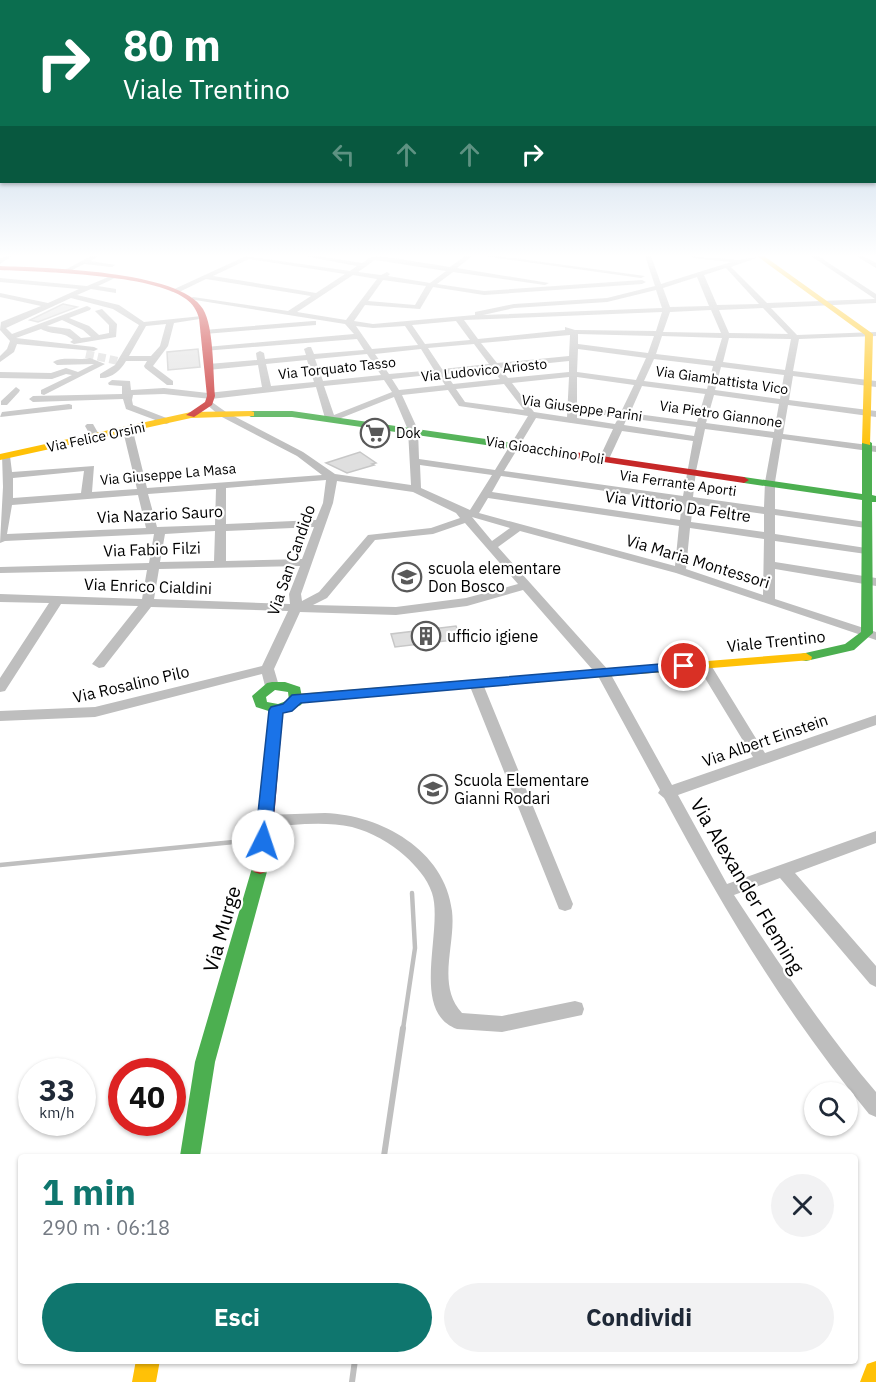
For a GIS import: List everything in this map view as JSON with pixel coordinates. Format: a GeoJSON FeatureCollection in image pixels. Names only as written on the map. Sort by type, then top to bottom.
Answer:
{"type":"FeatureCollection","features":[{"type":"Feature","properties":{"kind":"street"},"geometry":{"type":"LineString","coordinates":[[13,339],[56,320]]}},
{"type":"Feature","properties":{"kind":"street"},"geometry":{"type":"LineString","coordinates":[[69,320],[86,328],[92,348]]}},
{"type":"Feature","properties":{"kind":"street"},"geometry":{"type":"LineString","coordinates":[[72,361],[113,335],[113,324],[109,320]]}},
{"type":"Feature","properties":{"kind":"street"},"geometry":{"type":"LineString","coordinates":[[137,320],[143,324],[171,321],[255,328],[285,320]]}},
{"type":"Feature","properties":{"kind":"street"},"geometry":{"type":"LineString","coordinates":[[202,320],[210,398],[223,414],[300,454],[332,477]]}},
{"type":"Feature","properties":{"kind":"street"},"geometry":{"type":"LineString","coordinates":[[253,320],[267,389]]}},
{"type":"Feature","properties":{"kind":"street"},"geometry":{"type":"LineString","coordinates":[[296,320],[311,357],[331,419]]}},
{"type":"Feature","properties":{"kind":"street"},"geometry":{"type":"LineString","coordinates":[[329,320],[373,326],[434,320]]}},
{"type":"Feature","properties":{"kind":"street"},"geometry":{"type":"LineString","coordinates":[[296,608],[323,596],[372,537],[434,531],[467,515],[485,494],[532,414],[494,366],[463,320]]}},
{"type":"Feature","properties":{"kind":"street"},"geometry":{"type":"LineString","coordinates":[[566,320],[573,331],[574,346],[572,420]]}},
{"type":"Feature","properties":{"kind":"street"},"geometry":{"type":"LineString","coordinates":[[604,459],[626,415],[664,320]]}},
{"type":"Feature","properties":{"kind":"street"},"geometry":{"type":"LineString","coordinates":[[680,571],[691,471],[701,425],[726,336],[720,320]]}},
{"type":"Feature","properties":{"kind":"street"},"geometry":{"type":"LineString","coordinates":[[780,320],[795,337]]}},
{"type":"Feature","properties":{"kind":"street"},"geometry":{"type":"LineString","coordinates":[[854,320],[873,334]]}},
{"type":"Feature","properties":{"kind":"street"},"geometry":{"type":"LineString","coordinates":[[170,383],[150,369],[148,363],[164,346],[171,321]]}},
{"type":"Feature","properties":{"kind":"street"},"geometry":{"type":"LineString","coordinates":[[349,323],[397,393],[413,430],[416,489]]}},
{"type":"Feature","properties":{"kind":"street"},"geometry":{"type":"LineString","coordinates":[[407,323],[450,387]]}},
{"type":"Feature","properties":{"kind":"street"},"geometry":{"type":"LineString","coordinates":[[0,360],[11,350],[13,339],[4,324]]}},
{"type":"Feature","properties":{"kind":"street"},"geometry":{"type":"LineString","coordinates":[[110,395],[113,380],[103,376],[118,367],[120,360],[138,338],[143,324]]}},
{"type":"Feature","properties":{"kind":"street"},"geometry":{"type":"LineString","coordinates":[[524,324],[533,325]]}},
{"type":"Feature","properties":{"kind":"street"},"geometry":{"type":"LineString","coordinates":[[543,326],[573,331],[726,336],[795,337],[873,334]]}},
{"type":"Feature","properties":{"kind":"street"},"geometry":{"type":"LineString","coordinates":[[39,327],[52,331],[61,329],[67,331],[92,348]]}},
{"type":"Feature","properties":{"kind":"street"},"geometry":{"type":"LineString","coordinates":[[208,367],[573,331]]}},
{"type":"Feature","properties":{"kind":"street"},"geometry":{"type":"LineString","coordinates":[[872,634],[869,538],[873,334]]}},
{"type":"Feature","properties":{"kind":"street"},"geometry":{"type":"LineString","coordinates":[[206,349],[359,336]]}},
{"type":"Feature","properties":{"kind":"street"},"geometry":{"type":"LineString","coordinates":[[769,600],[770,482],[795,337]]}},
{"type":"Feature","properties":{"kind":"street"},"geometry":{"type":"LineString","coordinates":[[13,339],[92,348]]}},
{"type":"Feature","properties":{"kind":"street"},"geometry":{"type":"LineString","coordinates":[[68,347],[70,343],[80,341]]}},
{"type":"Feature","properties":{"kind":"street"},"geometry":{"type":"LineString","coordinates":[[574,346],[871,384]]}},
{"type":"Feature","properties":{"kind":"street","name":"Via Torquato Tasso"},"geometry":{"type":"LineString","coordinates":[[130,394],[164,391],[210,398],[267,389],[573,358]]}},
{"type":"Feature","properties":{"kind":"street"},"geometry":{"type":"LineString","coordinates":[[120,360],[152,359]]}},
{"type":"Feature","properties":{"kind":"street"},"geometry":{"type":"LineString","coordinates":[[44,392],[101,364],[90,360],[83,363],[57,362]]}},
{"type":"Feature","properties":{"kind":"street"},"geometry":{"type":"LineString","coordinates":[[0,375],[52,376],[66,371],[79,374]]}},
{"type":"Feature","properties":{"kind":"street","name":"Via Giambattista Vico"},"geometry":{"type":"LineString","coordinates":[[573,374],[871,413]]}},
{"type":"Feature","properties":{"kind":"street","name":"Via Ludovico Ariosto"},"geometry":{"type":"LineString","coordinates":[[331,419],[397,393],[573,374]]}},
{"type":"Feature","properties":{"kind":"street"},"geometry":{"type":"LineString","coordinates":[[65,382],[83,384]]}},
{"type":"Feature","properties":{"kind":"street"},"geometry":{"type":"LineString","coordinates":[[0,383],[24,384]]}},
{"type":"Feature","properties":{"kind":"street"},"geometry":{"type":"LineString","coordinates":[[112,383],[127,383],[130,394],[127,400],[129,407],[166,421]]}},
{"type":"Feature","properties":{"kind":"street","name":"Via Giuseppe Parini"},"geometry":{"type":"LineString","coordinates":[[450,387],[462,404],[698,439]]}},
{"type":"Feature","properties":{"kind":"street"},"geometry":{"type":"LineString","coordinates":[[2,409],[16,390]]}},
{"type":"Feature","properties":{"kind":"street"},"geometry":{"type":"LineString","coordinates":[[91,399],[92,394],[130,394]]}},
{"type":"Feature","properties":{"kind":"street"},"geometry":{"type":"LineString","coordinates":[[33,399],[72,400],[130,394]]}},
{"type":"Feature","properties":{"kind":"street"},"geometry":{"type":"LineString","coordinates":[[191,415],[210,398]]}},
{"type":"Feature","properties":{"kind":"street"},"geometry":{"type":"LineString","coordinates":[[2,409],[69,407],[72,400]]}},
{"type":"Feature","properties":{"kind":"street","name":"Via Pietro Giannone"},"geometry":{"type":"LineString","coordinates":[[573,408],[871,448]]}},
{"type":"Feature","properties":{"kind":"street","name":"Via Gioacchino Poli"},"geometry":{"type":"LineString","coordinates":[[191,415],[292,414],[871,498]]}},
{"type":"Feature","properties":{"kind":"street","name":"Via Felice Orsini"},"geometry":{"type":"LineString","coordinates":[[3,456],[93,432],[128,431],[191,415]]}},
{"type":"Feature","properties":{"kind":"street"},"geometry":{"type":"LineString","coordinates":[[99,664],[147,603],[154,566],[156,531],[142,491],[128,431]]}},
{"type":"Feature","properties":{"kind":"street"},"geometry":{"type":"LineString","coordinates":[[0,539],[7,502],[8,475],[3,456]]}},
{"type":"Feature","properties":{"kind":"street","name":"Via Ferrante Aporti"},"geometry":{"type":"LineString","coordinates":[[414,461],[769,511],[869,538]]}},
{"type":"Feature","properties":{"kind":"street"},"geometry":{"type":"LineString","coordinates":[[8,475],[90,468],[86,496]]}},
{"type":"Feature","properties":{"kind":"street","name":"Via Giuseppe La Masa"},"geometry":{"type":"LineString","coordinates":[[7,502],[332,477],[416,489],[467,515]]}},
{"type":"Feature","properties":{"kind":"street","name":"Via San Candido"},"geometry":{"type":"LineString","coordinates":[[267,669],[296,608],[295,594],[328,503],[332,477]]}},
{"type":"Feature","properties":{"kind":"street"},"geometry":{"type":"LineString","coordinates":[[220,564],[221,485]]}},
{"type":"Feature","properties":{"kind":"street","name":"Via Vittorio Da Feltre"},"geometry":{"type":"LineString","coordinates":[[485,494],[768,536],[869,538]]}},
{"type":"Feature","properties":{"kind":"street","name":"Via Maria Montessori"},"geometry":{"type":"LineString","coordinates":[[467,515],[680,571],[872,634]]}},
{"type":"Feature","properties":{"kind":"street","name":"Via Alexander Fleming"},"geometry":{"type":"LineString","coordinates":[[467,515],[491,547],[604,674],[666,793],[723,892],[789,994],[842,1067],[876,1107]]}},
{"type":"Feature","properties":{"kind":"street","name":"Via Nazario Sauro"},"geometry":{"type":"LineString","coordinates":[[0,539],[320,523]]}},
{"type":"Feature","properties":{"kind":"street"},"geometry":{"type":"LineString","coordinates":[[491,547],[517,528]]}},
{"type":"Feature","properties":{"kind":"street","name":"Via Fabio Filzi"},"geometry":{"type":"LineString","coordinates":[[0,570],[305,562]]}},
{"type":"Feature","properties":{"kind":"street"},"geometry":{"type":"LineString","coordinates":[[768,564],[871,581]]}},
{"type":"Feature","properties":{"kind":"street","name":"Via Enrico Cialdini"},"geometry":{"type":"LineString","coordinates":[[0,598],[396,611],[440,607],[526,585]]}},
{"type":"Feature","properties":{"kind":"street"},"geometry":{"type":"LineString","coordinates":[[0,688],[57,600]]}},
{"type":"Feature","properties":{"kind":"street","name":"Viale Trentino"},"geometry":{"type":"LineString","coordinates":[[297,698],[604,674],[836,652],[872,634]]}},
{"type":"Feature","properties":{"kind":"street"},"geometry":{"type":"LineString","coordinates":[[704,665],[762,760]]}},
{"type":"Feature","properties":{"kind":"street"},"geometry":{"type":"LineString","coordinates":[[267,669],[272,686]]}},
{"type":"Feature","properties":{"kind":"street","name":"Via Rosalino Pilo"},"geometry":{"type":"LineString","coordinates":[[0,716],[95,712],[267,669]]}},
{"type":"Feature","properties":{"kind":"street"},"geometry":{"type":"LineString","coordinates":[[476,684],[565,904]]}},
{"type":"Feature","properties":{"kind":"street"},"geometry":{"type":"LineString","coordinates":[[272,686],[291,687],[295,690],[297,698],[288,708],[276,710],[264,707],[259,700],[262,692],[272,686]]}},
{"type":"Feature","properties":{"kind":"street","name":"Via Murge"},"geometry":{"type":"LineString","coordinates":[[190,1154],[205,1062],[262,856],[276,710]]}},
{"type":"Feature","properties":{"kind":"street","name":"Via Albert Einstein"},"geometry":{"type":"LineString","coordinates":[[666,793],[876,720]]}},
{"type":"Feature","properties":{"kind":"street"},"geometry":{"type":"LineString","coordinates":[[264,824],[335,819],[363,825],[408,848],[432,875],[444,910],[440,971],[443,1005],[457,1021],[502,1024],[575,1009]]}},
{"type":"Feature","properties":{"kind":"street"},"geometry":{"type":"LineString","coordinates":[[723,892],[876,837]]}},
{"type":"Feature","properties":{"kind":"street"},"geometry":{"type":"LineString","coordinates":[[783,870],[873,971]]}},
{"type":"Feature","properties":{"kind":"street"},"geometry":{"type":"LineString","coordinates":[[144,1382],[147,1364]]}},
{"type":"Feature","properties":{"kind":"street"},"geometry":{"type":"LineString","coordinates":[[872,1382],[876,1373]]}},
{"type":"Feature","properties":{"kind":"building"},"geometry":{"type":"Polygon","coordinates":[[[198,349],[200,367],[168,370],[167,352],[198,349]]]}},
{"type":"Feature","properties":{"kind":"building"},"geometry":{"type":"Polygon","coordinates":[[[360,452],[376,463],[347,473],[326,463],[360,452]]]}},
{"type":"Feature","properties":{"kind":"building","name":"ufficio igiene"},"geometry":{"type":"Polygon","coordinates":[[[456,626],[461,639],[395,647],[391,634],[456,626]]]}},
{"type":"Feature","properties":{"kind":"waterway"},"geometry":{"type":"LineString","coordinates":[[0,865],[254,840]]}},
{"type":"Feature","properties":{"kind":"waterway"},"geometry":{"type":"LineString","coordinates":[[403,1029],[415,948],[412,893]]}},
{"type":"Feature","properties":{"kind":"waterway"},"geometry":{"type":"LineString","coordinates":[[384,1154],[403,1028]]}},
{"type":"Feature","properties":{"kind":"waterway"},"geometry":{"type":"LineString","coordinates":[[352,1382],[354,1364]]}},
{"type":"Feature","properties":{"kind":"tunnel"},"geometry":{"type":"LineString","coordinates":[[86,354],[118,361]]}},
{"type":"Feature","properties":{"kind":"traffic: fast"},"geometry":{"type":"LineString","coordinates":[[251,414],[292,414],[513,446]]}},
{"type":"Feature","properties":{"kind":"traffic: fast"},"geometry":{"type":"LineString","coordinates":[[806,657],[849,647],[867,633],[867,443]]}},
{"type":"Feature","properties":{"kind":"traffic: fast"},"geometry":{"type":"LineString","coordinates":[[744,480],[876,499]]}},
{"type":"Feature","properties":{"kind":"traffic: fast"},"geometry":{"type":"LineString","coordinates":[[272,686],[285,686],[295,690],[296,702],[278,709],[261,704],[259,696],[272,686]]}},
{"type":"Feature","properties":{"kind":"traffic: fast"},"geometry":{"type":"LineString","coordinates":[[190,1154],[205,1062],[260,868]]}},
{"type":"Feature","properties":{"kind":"traffic: slow"},"geometry":{"type":"LineString","coordinates":[[850,320],[869,334],[867,443]]}},
{"type":"Feature","properties":{"kind":"traffic: slow"},"geometry":{"type":"LineString","coordinates":[[0,457],[191,415],[251,414]]}},
{"type":"Feature","properties":{"kind":"traffic: slow"},"geometry":{"type":"LineString","coordinates":[[297,698],[806,657]]}},
{"type":"Feature","properties":{"kind":"traffic: slow"},"geometry":{"type":"LineString","coordinates":[[144,1382],[147,1364]]}},
{"type":"Feature","properties":{"kind":"traffic: slow"},"geometry":{"type":"LineString","coordinates":[[872,1382],[876,1373]]}},
{"type":"Feature","properties":{"kind":"traffic: jam"},"geometry":{"type":"LineString","coordinates":[[191,415],[209,403],[211,396],[203,320]]}},
{"type":"Feature","properties":{"kind":"traffic: jam"},"geometry":{"type":"LineString","coordinates":[[513,446],[744,480]]}},
{"type":"Feature","properties":{"kind":"traffic: jam"},"geometry":{"type":"LineString","coordinates":[[260,868],[276,710]]}},
{"type":"Feature","properties":{"kind":"place","name":"Dok"},"geometry":{"type":"Point","coordinates":[375,433]}},
{"type":"Feature","properties":{"kind":"place","name":"scuola elementare Don Bosco"},"geometry":{"type":"Point","coordinates":[407,577]}},
{"type":"Feature","properties":{"kind":"place","name":"ufficio igiene"},"geometry":{"type":"Point","coordinates":[426,636]}},
{"type":"Feature","properties":{"kind":"place","name":"Scuola Elementare Gianni Rodari"},"geometry":{"type":"Point","coordinates":[433,789]}},
{"type":"Feature","properties":{"kind":"route"},"geometry":{"type":"LineString","coordinates":[[263,841],[276,710],[288,708],[296,702],[297,698],[684,666]]}}]}
